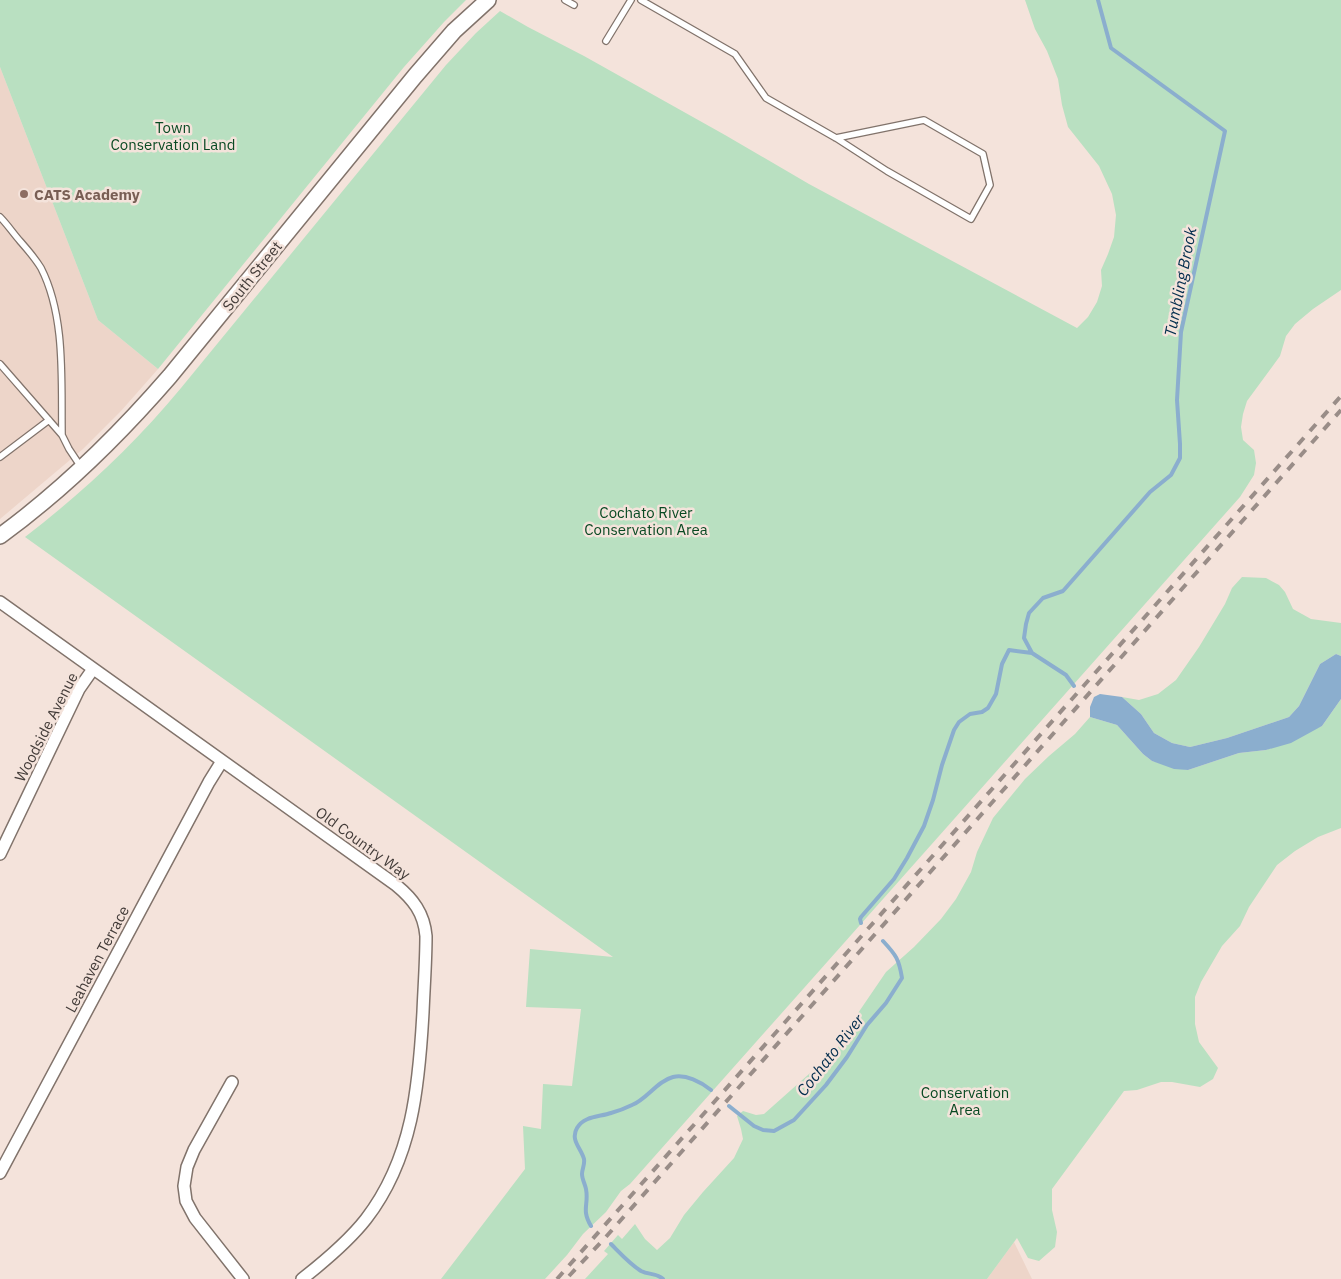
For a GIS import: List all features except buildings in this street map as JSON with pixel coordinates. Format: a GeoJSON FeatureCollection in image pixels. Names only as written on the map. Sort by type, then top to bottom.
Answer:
{"type":"FeatureCollection","features":[{"type":"Feature","properties":{"kind":"main road","name":"South Street"},"geometry":{"type":"LineString","coordinates":[[0,536],[31,512],[113,439],[161,386],[415,76],[454,31],[488,0]]}},
{"type":"Feature","properties":{"kind":"street","name":"Old Country Way"},"geometry":{"type":"LineString","coordinates":[[0,602],[400,888],[416,905],[424,920],[426,944],[420,1067],[407,1136],[392,1175],[367,1217],[345,1243],[302,1279]]}},
{"type":"Feature","properties":{"kind":"street","name":"Woodside Avenue"},"geometry":{"type":"LineString","coordinates":[[0,854],[79,689],[93,669]]}},
{"type":"Feature","properties":{"kind":"street","name":"Leahaven Terrace"},"geometry":{"type":"LineString","coordinates":[[0,1172],[222,761]]}},
{"type":"Feature","properties":{"kind":"street"},"geometry":{"type":"LineString","coordinates":[[232,1082],[186,1167],[184,1186],[186,1201],[195,1218],[243,1279]]}},
{"type":"Feature","properties":{"kind":"lane"},"geometry":{"type":"LineString","coordinates":[[565,0],[574,6]]}},
{"type":"Feature","properties":{"kind":"lane"},"geometry":{"type":"LineString","coordinates":[[606,41],[631,0]]}},
{"type":"Feature","properties":{"kind":"lane"},"geometry":{"type":"LineString","coordinates":[[642,0],[735,54],[766,98],[836,138],[887,171],[971,218],[990,185],[982,154],[924,120],[836,138]]}},
{"type":"Feature","properties":{"kind":"lane"},"geometry":{"type":"LineString","coordinates":[[0,217],[32,255],[47,283],[59,330],[62,435]]}},
{"type":"Feature","properties":{"kind":"lane"},"geometry":{"type":"LineString","coordinates":[[0,364],[62,435],[82,468]]}},
{"type":"Feature","properties":{"kind":"lane"},"geometry":{"type":"LineString","coordinates":[[0,457],[49,420]]}},
{"type":"Feature","properties":{"kind":"shaded area","name":"CATS Academy"},"geometry":{"type":"Polygon","coordinates":[[[0,67],[98,320],[158,369],[121,411],[83,449],[0,519],[0,67]]]}},
{"type":"Feature","properties":{"kind":"shaded area"},"geometry":{"type":"Polygon","coordinates":[[[1014,1242],[1032,1279],[987,1279],[1014,1242]]]}},
{"type":"Feature","properties":{"kind":"green space","name":"Town Conservation Land"},"geometry":{"type":"Polygon","coordinates":[[[0,0],[466,0],[404,67],[158,369],[98,320],[0,67],[0,0]]]}},
{"type":"Feature","properties":{"kind":"green space","name":"Cochato River Conservation Area"},"geometry":{"type":"Polygon","coordinates":[[[1025,0],[1341,0],[1341,290],[1295,324],[1286,336],[1280,356],[1247,401],[1241,427],[1243,440],[1254,450],[1256,463],[1254,475],[1240,497],[630,1184],[621,1191],[606,1212],[583,1234],[567,1255],[545,1279],[441,1279],[525,1169],[523,1126],[541,1129],[543,1084],[572,1086],[581,1009],[526,1007],[530,949],[613,957],[25,537],[107,467],[145,429],[181,388],[446,65],[500,11],[584,56],[809,184],[1077,328],[1088,317],[1097,302],[1102,286],[1101,270],[1114,237],[1116,215],[1112,194],[1099,166],[1068,127],[1058,79],[1047,51],[1035,29],[1025,0]]]}},
{"type":"Feature","properties":{"kind":"green space"},"geometry":{"type":"Polygon","coordinates":[[[1242,577],[1266,578],[1279,585],[1285,592],[1293,609],[1311,619],[1341,623],[1341,656],[1336,654],[1320,664],[1299,706],[1289,717],[1227,738],[1190,747],[1172,743],[1154,733],[1141,714],[1122,697],[1139,700],[1158,694],[1176,680],[1199,647],[1225,604],[1232,588],[1242,577]]]}},
{"type":"Feature","properties":{"kind":"green space","name":"Conservation Area"},"geometry":{"type":"Polygon","coordinates":[[[1341,699],[1341,828],[1318,837],[1277,865],[1249,907],[1240,926],[1222,946],[1201,982],[1195,997],[1195,1024],[1199,1042],[1218,1068],[1213,1079],[1200,1087],[1161,1082],[1137,1090],[1124,1091],[1052,1189],[1052,1210],[1057,1232],[1055,1247],[1039,1261],[1028,1258],[1017,1238],[987,1279],[585,1279],[608,1254],[604,1251],[618,1235],[622,1239],[635,1224],[645,1239],[657,1250],[670,1238],[684,1215],[734,1158],[743,1139],[737,1116],[743,1111],[756,1115],[764,1114],[841,1044],[856,1016],[886,972],[941,919],[956,899],[971,872],[977,852],[993,818],[1025,779],[1075,734],[1090,717],[1117,725],[1143,754],[1152,761],[1188,770],[1239,753],[1266,750],[1322,726],[1341,699]]]}},
{"type":"Feature","properties":{"kind":"water"},"geometry":{"type":"Polygon","coordinates":[[[1336,654],[1341,656],[1341,699],[1322,726],[1291,743],[1266,750],[1239,753],[1188,770],[1174,769],[1152,761],[1143,754],[1117,725],[1090,717],[1090,707],[1094,697],[1100,694],[1122,697],[1141,714],[1154,733],[1172,743],[1190,747],[1227,738],[1289,717],[1299,706],[1320,664],[1336,654]]]}},
{"type":"Feature","properties":{"kind":"waterway","name":"Tumbling Brook"},"geometry":{"type":"LineString","coordinates":[[1032,653],[1024,638],[1029,613],[1043,598],[1063,591],[1150,492],[1171,475],[1180,458],[1177,400],[1181,332],[1225,131],[1111,48],[1098,0]]}},
{"type":"Feature","properties":{"kind":"waterway","name":"Cochato River"},"geometry":{"type":"LineString","coordinates":[[861,923],[861,917],[894,879],[924,826],[954,730],[959,722],[970,714],[982,712],[988,708],[996,694],[1002,664],[1009,650],[1032,653],[1066,675],[1074,686]]}},
{"type":"Feature","properties":{"kind":"waterway","name":"Cochato River"},"geometry":{"type":"LineString","coordinates":[[729,1106],[754,1126],[763,1130],[774,1131],[794,1120],[826,1085],[902,978],[900,966],[896,958],[883,941]]}},
{"type":"Feature","properties":{"kind":"waterway","name":"Cochato River"},"geometry":{"type":"LineString","coordinates":[[591,1226],[586,1215],[587,1194],[582,1176],[584,1159],[575,1140],[575,1132],[580,1124],[588,1119],[632,1105],[662,1082],[673,1077],[693,1079],[711,1090]]}},
{"type":"Feature","properties":{"kind":"waterway","name":"Cochato River"},"geometry":{"type":"LineString","coordinates":[[611,1244],[641,1271],[663,1279]]}},
{"type":"Feature","properties":{"kind":"railway"},"geometry":{"type":"LineString","coordinates":[[557,1279],[1341,396]]}},
{"type":"Feature","properties":{"kind":"railway"},"geometry":{"type":"LineString","coordinates":[[569,1276],[604,1239],[1341,410]]}},
{"type":"Feature","properties":{"kind":"place","name":"CATS Academy"},"geometry":{"type":"Point","coordinates":[24,194]}}]}
